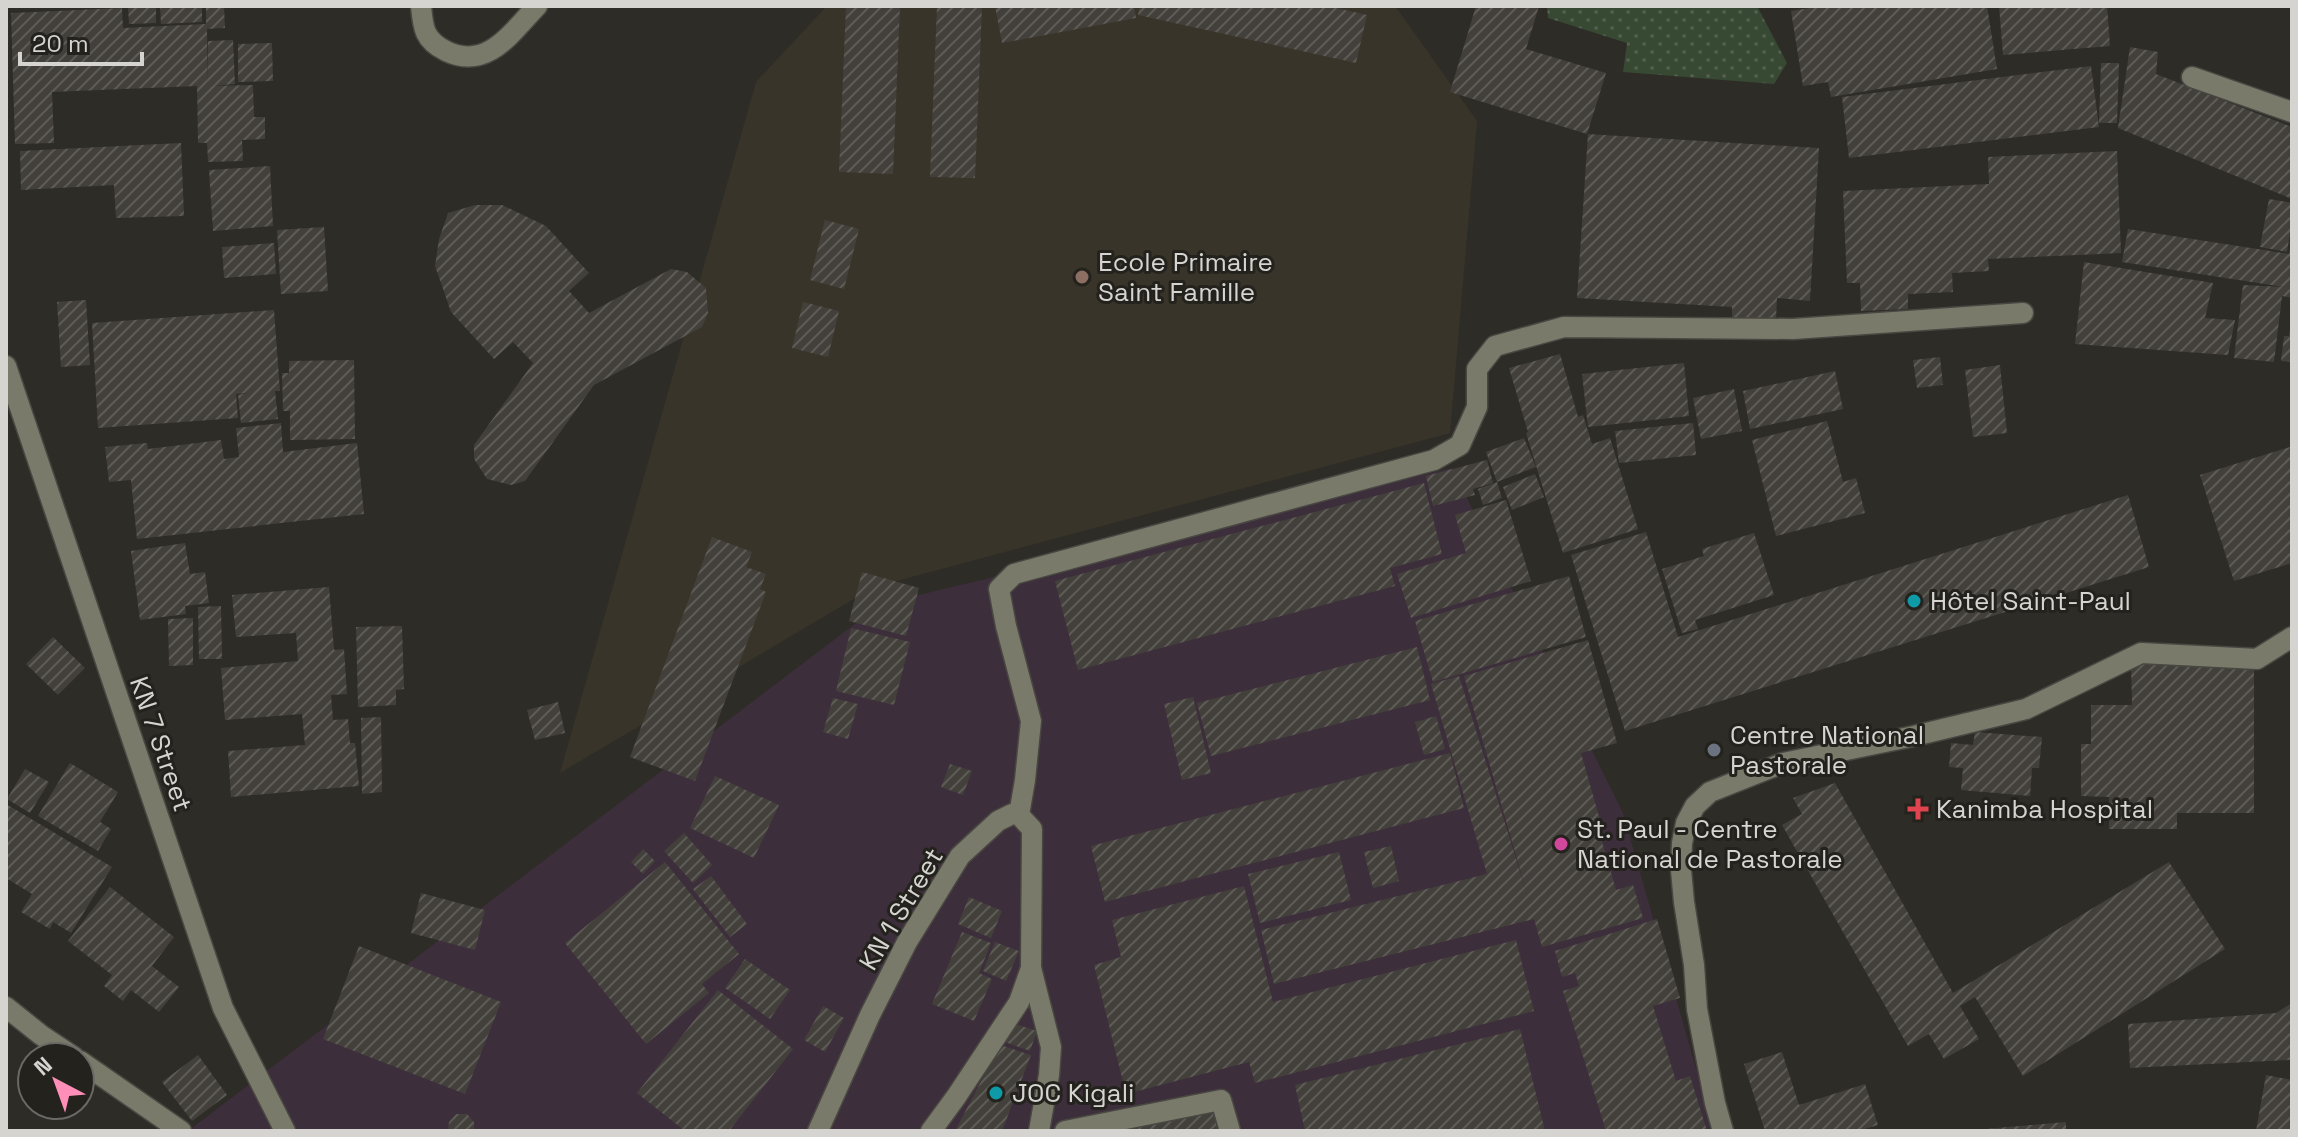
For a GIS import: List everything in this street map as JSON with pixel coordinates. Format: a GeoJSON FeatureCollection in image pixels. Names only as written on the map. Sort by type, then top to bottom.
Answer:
{"type":"FeatureCollection","features":[{"type":"Feature","properties":{"kind":"street"},"geometry":{"type":"LineString","coordinates":[[421,6],[423,30],[435,46],[461,58],[481,57],[499,44],[537,6]]}},
{"type":"Feature","properties":{"kind":"street"},"geometry":{"type":"LineString","coordinates":[[2192,77],[2292,112]]}},
{"type":"Feature","properties":{"kind":"street"},"geometry":{"type":"LineString","coordinates":[[1039,1131],[1051,1047],[1031,968],[1032,829],[1019,815],[1031,721],[999,589],[1014,574],[1434,460],[1460,445],[1477,407],[1477,369],[1495,346],[1564,327],[1793,329],[2023,313]]}},
{"type":"Feature","properties":{"kind":"street","name":"KN 7 Street"},"geometry":{"type":"LineString","coordinates":[[6,366],[223,1008],[285,1131]]}},
{"type":"Feature","properties":{"kind":"street"},"geometry":{"type":"LineString","coordinates":[[1723,1131],[1697,1009],[1681,870],[1686,823],[1695,806],[1710,792],[1783,763],[2026,709],[2141,653],[2257,659],[2292,637]]}},
{"type":"Feature","properties":{"kind":"street","name":"KN 1 Street"},"geometry":{"type":"LineString","coordinates":[[818,1131],[870,1015],[935,894],[960,856],[983,834],[998,821],[1012,814],[1019,815]]}},
{"type":"Feature","properties":{"kind":"street"},"geometry":{"type":"LineString","coordinates":[[931,1131],[1019,1002],[1031,968]]}},
{"type":"Feature","properties":{"kind":"street"},"geometry":{"type":"LineString","coordinates":[[6,1007],[50,1041]]}},
{"type":"Feature","properties":{"kind":"street"},"geometry":{"type":"LineString","coordinates":[[96,1072],[181,1131]]}},
{"type":"Feature","properties":{"kind":"street"},"geometry":{"type":"LineString","coordinates":[[1065,1131],[1221,1100],[1230,1131]]}},
{"type":"Feature","properties":{"kind":"shaded area","name":"Ecole Primaire Saint Famille"},"geometry":{"type":"Polygon","coordinates":[[[827,6],[1395,6],[1477,121],[1450,433],[874,587],[560,773],[756,82],[827,6]]]}},
{"type":"Feature","properties":{"kind":"shaded area"},"geometry":{"type":"Polygon","coordinates":[[[1452,468],[1623,813],[1714,1131],[188,1131],[881,604],[1452,468]]]}},
{"type":"Feature","properties":{"kind":"green space"},"geometry":{"type":"Polygon","coordinates":[[[1547,6],[1757,6],[1787,63],[1774,84],[1623,72],[1627,43],[1548,18],[1547,6]]]}},
{"type":"Feature","properties":{"kind":"building"},"geometry":{"type":"Polygon","coordinates":[[[156,6],[156,23],[129,24],[128,8],[156,6]]]}},
{"type":"Feature","properties":{"kind":"building"},"geometry":{"type":"Polygon","coordinates":[[[160,6],[202,6],[202,22],[161,24],[160,6]]]}},
{"type":"Feature","properties":{"kind":"building"},"geometry":{"type":"Polygon","coordinates":[[[206,6],[224,6],[225,28],[207,29],[208,86],[208,41],[233,40],[235,84],[213,86],[253,85],[254,117],[265,117],[265,139],[242,140],[243,161],[208,162],[207,143],[198,143],[197,86],[52,92],[54,143],[15,144],[11,13],[122,8],[123,28],[206,24],[206,6]]]}},
{"type":"Feature","properties":{"kind":"building"},"geometry":{"type":"Polygon","coordinates":[[[846,6],[900,6],[893,174],[839,172],[846,6]]]}},
{"type":"Feature","properties":{"kind":"building"},"geometry":{"type":"Polygon","coordinates":[[[937,6],[982,7],[975,178],[930,177],[937,6]]]}},
{"type":"Feature","properties":{"kind":"building"},"geometry":{"type":"Polygon","coordinates":[[[995,6],[1134,6],[1136,18],[1002,43],[995,6]]]}},
{"type":"Feature","properties":{"kind":"building"},"geometry":{"type":"Polygon","coordinates":[[[1140,6],[1327,6],[1367,15],[1356,63],[1138,15],[1140,6]]]}},
{"type":"Feature","properties":{"kind":"building"},"geometry":{"type":"Polygon","coordinates":[[[1476,6],[1539,6],[1526,49],[1606,73],[1587,134],[1450,92],[1476,6]]]}},
{"type":"Feature","properties":{"kind":"building"},"geometry":{"type":"Polygon","coordinates":[[[1822,6],[1987,6],[1997,69],[1831,97],[1828,82],[1803,86],[1791,11],[1822,6]]]}},
{"type":"Feature","properties":{"kind":"building"},"geometry":{"type":"Polygon","coordinates":[[[1999,6],[2107,6],[2110,46],[2003,55],[1999,6]]]}},
{"type":"Feature","properties":{"kind":"building"},"geometry":{"type":"Polygon","coordinates":[[[272,43],[273,81],[238,82],[238,44],[272,43]]]}},
{"type":"Feature","properties":{"kind":"building"},"geometry":{"type":"Polygon","coordinates":[[[2130,47],[2158,52],[2156,74],[2292,127],[2292,199],[2118,128],[2130,47]]]}},
{"type":"Feature","properties":{"kind":"building"},"geometry":{"type":"Polygon","coordinates":[[[2101,63],[2119,63],[2117,123],[2099,123],[2101,63]]]}},
{"type":"Feature","properties":{"kind":"building"},"geometry":{"type":"Polygon","coordinates":[[[2091,66],[2099,127],[1849,158],[1842,97],[2091,66]]]}},
{"type":"Feature","properties":{"kind":"building"},"geometry":{"type":"Polygon","coordinates":[[[1588,134],[1819,148],[1810,301],[1777,298],[1776,320],[1732,318],[1732,307],[1577,298],[1588,134]]]}},
{"type":"Feature","properties":{"kind":"building"},"geometry":{"type":"Polygon","coordinates":[[[181,143],[184,216],[116,218],[114,185],[21,190],[20,151],[181,143]]]}},
{"type":"Feature","properties":{"kind":"building"},"geometry":{"type":"Polygon","coordinates":[[[2117,151],[2121,253],[1988,259],[1989,271],[1952,273],[1953,292],[1908,294],[1908,309],[1861,311],[1860,283],[1847,283],[1843,191],[1989,184],[1988,157],[2117,151]]]}},
{"type":"Feature","properties":{"kind":"building"},"geometry":{"type":"Polygon","coordinates":[[[270,166],[273,226],[213,231],[209,170],[270,166]]]}},
{"type":"Feature","properties":{"kind":"building"},"geometry":{"type":"Polygon","coordinates":[[[2269,199],[2292,203],[2287,252],[2260,247],[2269,199]]]}},
{"type":"Feature","properties":{"kind":"building"},"geometry":{"type":"Polygon","coordinates":[[[475,205],[502,205],[546,226],[589,273],[569,291],[589,313],[671,269],[687,272],[706,288],[708,313],[702,327],[594,385],[525,481],[511,485],[487,479],[474,459],[474,445],[533,363],[513,342],[494,359],[451,312],[435,266],[439,239],[448,213],[475,205]]]}},
{"type":"Feature","properties":{"kind":"building"},"geometry":{"type":"Polygon","coordinates":[[[825,220],[859,229],[844,289],[810,280],[825,220]]]}},
{"type":"Feature","properties":{"kind":"building"},"geometry":{"type":"Polygon","coordinates":[[[324,227],[328,291],[281,294],[277,230],[324,227]]]}},
{"type":"Feature","properties":{"kind":"building"},"geometry":{"type":"Polygon","coordinates":[[[2128,229],[2289,254],[2292,247],[2292,298],[2282,296],[2274,362],[2234,358],[2243,285],[2284,287],[2122,262],[2128,229]]]}},
{"type":"Feature","properties":{"kind":"building"},"geometry":{"type":"Polygon","coordinates":[[[274,243],[276,274],[224,278],[222,247],[274,243]]]}},
{"type":"Feature","properties":{"kind":"building"},"geometry":{"type":"Polygon","coordinates":[[[2084,262],[2213,283],[2205,318],[2235,320],[2228,355],[2075,344],[2084,262]]]}},
{"type":"Feature","properties":{"kind":"building"},"geometry":{"type":"Polygon","coordinates":[[[86,300],[90,365],[61,367],[57,302],[86,300]]]}},
{"type":"Feature","properties":{"kind":"building"},"geometry":{"type":"Polygon","coordinates":[[[803,302],[839,311],[828,357],[792,348],[803,302]]]}},
{"type":"Feature","properties":{"kind":"building"},"geometry":{"type":"Polygon","coordinates":[[[274,310],[280,391],[275,391],[278,419],[241,423],[238,395],[248,393],[236,394],[238,418],[98,428],[92,323],[274,310]]]}},
{"type":"Feature","properties":{"kind":"building"},"geometry":{"type":"Polygon","coordinates":[[[2290,329],[2292,362],[2281,361],[2284,336],[2289,336],[2290,329]]]}},
{"type":"Feature","properties":{"kind":"building"},"geometry":{"type":"Polygon","coordinates":[[[1560,354],[1578,417],[1583,415],[1592,444],[1610,438],[1638,529],[1563,553],[1509,368],[1560,354]]]}},
{"type":"Feature","properties":{"kind":"building"},"geometry":{"type":"Polygon","coordinates":[[[1940,357],[1943,385],[1917,388],[1913,360],[1940,357]]]}},
{"type":"Feature","properties":{"kind":"building"},"geometry":{"type":"Polygon","coordinates":[[[354,360],[355,439],[290,440],[290,411],[283,411],[282,373],[289,373],[289,361],[354,360]]]}},
{"type":"Feature","properties":{"kind":"building"},"geometry":{"type":"Polygon","coordinates":[[[1684,363],[1689,416],[1588,427],[1582,374],[1684,363]]]}},
{"type":"Feature","properties":{"kind":"building"},"geometry":{"type":"Polygon","coordinates":[[[2000,365],[2007,433],[1973,437],[1965,370],[2000,365]]]}},
{"type":"Feature","properties":{"kind":"building"},"geometry":{"type":"Polygon","coordinates":[[[1835,371],[1843,409],[1750,429],[1743,391],[1835,371]]]}},
{"type":"Feature","properties":{"kind":"building"},"geometry":{"type":"Polygon","coordinates":[[[1734,389],[1742,431],[1701,439],[1693,398],[1734,389]]]}},
{"type":"Feature","properties":{"kind":"building"},"geometry":{"type":"Polygon","coordinates":[[[1827,421],[1843,482],[1856,478],[1865,513],[1776,536],[1752,440],[1827,421]]]}},
{"type":"Feature","properties":{"kind":"building"},"geometry":{"type":"Polygon","coordinates":[[[281,423],[283,452],[357,443],[364,514],[137,539],[131,480],[109,482],[105,447],[147,443],[148,449],[221,440],[224,459],[239,457],[236,428],[281,423]]]}},
{"type":"Feature","properties":{"kind":"building"},"geometry":{"type":"Polygon","coordinates":[[[1693,423],[1696,455],[1619,463],[1615,431],[1693,423]]]}},
{"type":"Feature","properties":{"kind":"building"},"geometry":{"type":"Polygon","coordinates":[[[1524,438],[1536,467],[1497,482],[1486,452],[1524,438]]]}},
{"type":"Feature","properties":{"kind":"building"},"geometry":{"type":"Polygon","coordinates":[[[2290,447],[2292,563],[2234,581],[2200,475],[2290,447]]]}},
{"type":"Feature","properties":{"kind":"building"},"geometry":{"type":"Polygon","coordinates":[[[1487,460],[1493,483],[1473,489],[1475,495],[1433,506],[1426,476],[1487,460]]]}},
{"type":"Feature","properties":{"kind":"building"},"geometry":{"type":"Polygon","coordinates":[[[1535,474],[1544,497],[1512,510],[1503,487],[1535,474]]]}},
{"type":"Feature","properties":{"kind":"building"},"geometry":{"type":"Polygon","coordinates":[[[1497,482],[1502,498],[1483,505],[1478,489],[1497,482]]]}},
{"type":"Feature","properties":{"kind":"building"},"geometry":{"type":"Polygon","coordinates":[[[1424,483],[1442,554],[1390,568],[1395,586],[1078,670],[1055,581],[1424,483]]]}},
{"type":"Feature","properties":{"kind":"building","name":"Hôtel Saint-Paul"},"geometry":{"type":"Polygon","coordinates":[[[2128,495],[2149,567],[1625,731],[1571,555],[1646,532],[1678,637],[2128,495]]]}},
{"type":"Feature","properties":{"kind":"building"},"geometry":{"type":"Polygon","coordinates":[[[1506,500],[1531,581],[1411,618],[1397,574],[1466,553],[1455,515],[1506,500]]]}},
{"type":"Feature","properties":{"kind":"building"},"geometry":{"type":"Polygon","coordinates":[[[1754,533],[1774,595],[1695,620],[1698,629],[1682,633],[1662,569],[1704,556],[1702,549],[1754,533]]]}},
{"type":"Feature","properties":{"kind":"building"},"geometry":{"type":"Polygon","coordinates":[[[712,537],[752,552],[746,567],[766,574],[760,589],[766,592],[695,781],[630,757],[712,537]]]}},
{"type":"Feature","properties":{"kind":"building"},"geometry":{"type":"Polygon","coordinates":[[[185,543],[190,574],[205,572],[209,603],[185,606],[186,614],[140,620],[131,551],[185,543]]]}},
{"type":"Feature","properties":{"kind":"building"},"geometry":{"type":"Polygon","coordinates":[[[862,572],[919,588],[906,636],[849,621],[862,572]]]}},
{"type":"Feature","properties":{"kind":"building"},"geometry":{"type":"Polygon","coordinates":[[[1569,576],[1586,637],[1433,682],[1415,621],[1569,576]]]}},
{"type":"Feature","properties":{"kind":"building"},"geometry":{"type":"Polygon","coordinates":[[[329,587],[334,650],[344,649],[347,694],[331,695],[333,720],[348,719],[350,743],[355,743],[359,786],[231,797],[228,751],[305,745],[302,714],[225,720],[221,668],[298,661],[296,633],[236,637],[232,595],[329,587]]]}},
{"type":"Feature","properties":{"kind":"building"},"geometry":{"type":"Polygon","coordinates":[[[221,606],[222,659],[199,659],[198,607],[221,606]]]}},
{"type":"Feature","properties":{"kind":"building"},"geometry":{"type":"Polygon","coordinates":[[[193,618],[193,665],[169,666],[168,619],[193,618]]]}},
{"type":"Feature","properties":{"kind":"building"},"geometry":{"type":"Polygon","coordinates":[[[402,626],[404,689],[396,690],[396,705],[358,707],[356,627],[402,626]]]}},
{"type":"Feature","properties":{"kind":"building"},"geometry":{"type":"Polygon","coordinates":[[[851,628],[910,642],[894,705],[836,691],[851,628]]]}},
{"type":"Feature","properties":{"kind":"building"},"geometry":{"type":"Polygon","coordinates":[[[53,637],[85,668],[58,695],[26,664],[53,637]]]}},
{"type":"Feature","properties":{"kind":"building"},"geometry":{"type":"Polygon","coordinates":[[[1588,640],[1617,743],[1581,753],[1616,890],[1633,885],[1643,918],[1542,947],[1534,919],[1274,984],[1261,930],[1487,874],[1431,684],[1459,676],[1528,897],[1464,676],[1588,640]]]}},
{"type":"Feature","properties":{"kind":"building"},"geometry":{"type":"Polygon","coordinates":[[[1417,647],[1430,700],[1211,756],[1197,703],[1417,647]]]}},
{"type":"Feature","properties":{"kind":"building"},"geometry":{"type":"Polygon","coordinates":[[[2131,664],[2254,664],[2254,813],[2177,813],[2177,829],[2109,829],[2109,797],[2081,796],[2081,744],[2091,744],[2091,705],[2132,705],[2131,664]]]}},
{"type":"Feature","properties":{"kind":"building"},"geometry":{"type":"Polygon","coordinates":[[[1193,697],[1211,773],[1182,780],[1164,704],[1193,697]]]}},
{"type":"Feature","properties":{"kind":"building"},"geometry":{"type":"Polygon","coordinates":[[[833,698],[858,704],[848,739],[823,732],[833,698]]]}},
{"type":"Feature","properties":{"kind":"building"},"geometry":{"type":"Polygon","coordinates":[[[558,702],[565,733],[535,740],[527,710],[558,702]]]}},
{"type":"Feature","properties":{"kind":"building"},"geometry":{"type":"Polygon","coordinates":[[[1436,716],[1445,749],[1424,755],[1415,722],[1436,716]]]}},
{"type":"Feature","properties":{"kind":"building"},"geometry":{"type":"Polygon","coordinates":[[[381,717],[382,792],[362,794],[361,718],[381,717]]]}},
{"type":"Feature","properties":{"kind":"building"},"geometry":{"type":"Polygon","coordinates":[[[1975,732],[2042,737],[2039,768],[2032,768],[2030,796],[1961,790],[1963,768],[1949,767],[1951,743],[1973,745],[1975,732]]]}},
{"type":"Feature","properties":{"kind":"building"},"geometry":{"type":"Polygon","coordinates":[[[1450,753],[1464,808],[1105,902],[1091,846],[1450,753]]]}},
{"type":"Feature","properties":{"kind":"building"},"geometry":{"type":"Polygon","coordinates":[[[70,763],[118,792],[100,822],[111,829],[98,851],[38,816],[70,763]]]}},
{"type":"Feature","properties":{"kind":"building"},"geometry":{"type":"Polygon","coordinates":[[[950,764],[972,771],[963,795],[941,787],[950,764]]]}},
{"type":"Feature","properties":{"kind":"building"},"geometry":{"type":"Polygon","coordinates":[[[25,769],[49,782],[30,813],[7,799],[25,769]]]}},
{"type":"Feature","properties":{"kind":"building"},"geometry":{"type":"Polygon","coordinates":[[[715,776],[779,805],[754,858],[690,828],[715,776]]]}},
{"type":"Feature","properties":{"kind":"building"},"geometry":{"type":"Polygon","coordinates":[[[1835,783],[1953,993],[2169,862],[2225,949],[2023,1076],[1975,997],[1960,1006],[1979,1039],[1944,1059],[1929,1034],[1908,1046],[1782,825],[1802,814],[1793,798],[1835,783]]]}},
{"type":"Feature","properties":{"kind":"building"},"geometry":{"type":"Polygon","coordinates":[[[6,804],[112,867],[71,933],[53,922],[50,929],[21,912],[32,894],[6,878],[6,804]]]}},
{"type":"Feature","properties":{"kind":"building"},"geometry":{"type":"Polygon","coordinates":[[[684,833],[712,865],[693,883],[664,851],[684,833]]]}},
{"type":"Feature","properties":{"kind":"building"},"geometry":{"type":"Polygon","coordinates":[[[1391,846],[1399,881],[1373,888],[1364,852],[1391,846]]]}},
{"type":"Feature","properties":{"kind":"building"},"geometry":{"type":"Polygon","coordinates":[[[643,849],[655,861],[643,874],[631,862],[643,849]]]}},
{"type":"Feature","properties":{"kind":"building"},"geometry":{"type":"Polygon","coordinates":[[[1339,852],[1351,900],[1260,923],[1248,874],[1339,852]]]}},
{"type":"Feature","properties":{"kind":"building"},"geometry":{"type":"Polygon","coordinates":[[[665,862],[739,954],[702,984],[709,993],[646,1044],[565,943],[665,862]]]}},
{"type":"Feature","properties":{"kind":"building"},"geometry":{"type":"Polygon","coordinates":[[[711,876],[747,924],[730,937],[693,889],[711,876]]]}},
{"type":"Feature","properties":{"kind":"building"},"geometry":{"type":"Polygon","coordinates":[[[1244,886],[1273,1002],[1516,940],[1534,1011],[1255,1083],[1249,1062],[1126,1094],[1094,965],[1121,957],[1112,920],[1244,886]]]}},
{"type":"Feature","properties":{"kind":"building"},"geometry":{"type":"Polygon","coordinates":[[[110,887],[174,937],[152,966],[179,987],[159,1012],[131,990],[123,1001],[104,986],[112,975],[68,941],[110,887]]]}},
{"type":"Feature","properties":{"kind":"building"},"geometry":{"type":"Polygon","coordinates":[[[421,893],[485,910],[475,950],[411,933],[421,893]]]}},
{"type":"Feature","properties":{"kind":"building"},"geometry":{"type":"Polygon","coordinates":[[[969,897],[1002,911],[991,938],[958,924],[969,897]]]}},
{"type":"Feature","properties":{"kind":"building"},"geometry":{"type":"Polygon","coordinates":[[[1657,919],[1680,998],[1653,1006],[1676,1081],[1690,1076],[1707,1131],[1606,1131],[1563,991],[1579,986],[1575,973],[1562,977],[1555,951],[1657,919]]]}},
{"type":"Feature","properties":{"kind":"building"},"geometry":{"type":"Polygon","coordinates":[[[962,932],[991,943],[979,973],[992,979],[974,1021],[932,1004],[962,932]]]}},
{"type":"Feature","properties":{"kind":"building"},"geometry":{"type":"Polygon","coordinates":[[[995,942],[1019,951],[1006,981],[983,971],[995,942]]]}},
{"type":"Feature","properties":{"kind":"building"},"geometry":{"type":"Polygon","coordinates":[[[359,946],[501,1002],[465,1094],[323,1039],[359,946]]]}},
{"type":"Feature","properties":{"kind":"building"},"geometry":{"type":"Polygon","coordinates":[[[745,959],[790,990],[770,1019],[725,988],[745,959]]]}},
{"type":"Feature","properties":{"kind":"building"},"geometry":{"type":"Polygon","coordinates":[[[718,990],[793,1049],[729,1131],[685,1131],[637,1093],[718,990]]]}},
{"type":"Feature","properties":{"kind":"building"},"geometry":{"type":"Polygon","coordinates":[[[2292,1003],[2292,1058],[2289,1060],[2130,1068],[2128,1024],[2276,1013],[2292,1003]]]}},
{"type":"Feature","properties":{"kind":"building"},"geometry":{"type":"Polygon","coordinates":[[[823,1006],[844,1018],[825,1052],[804,1040],[823,1006]]]}},
{"type":"Feature","properties":{"kind":"building"},"geometry":{"type":"Polygon","coordinates":[[[1012,1023],[1037,1031],[1030,1051],[1005,1042],[1012,1023]]]}},
{"type":"Feature","properties":{"kind":"building"},"geometry":{"type":"Polygon","coordinates":[[[1520,1029],[1545,1131],[1305,1131],[1295,1085],[1520,1029]]]}},
{"type":"Feature","properties":{"kind":"building","name":"JOC Kigali"},"geometry":{"type":"Polygon","coordinates":[[[1000,1045],[1031,1055],[1002,1131],[955,1131],[1000,1045]]]}},
{"type":"Feature","properties":{"kind":"building"},"geometry":{"type":"Polygon","coordinates":[[[1782,1052],[1799,1105],[1865,1084],[1878,1125],[1858,1131],[1765,1131],[1744,1064],[1782,1052]]]}},
{"type":"Feature","properties":{"kind":"building"},"geometry":{"type":"Polygon","coordinates":[[[198,1055],[227,1095],[192,1121],[162,1082],[198,1055]]]}},
{"type":"Feature","properties":{"kind":"building"},"geometry":{"type":"Polygon","coordinates":[[[2266,1075],[2292,1080],[2292,1131],[2256,1131],[2266,1075]]]}},
{"type":"Feature","properties":{"kind":"building"},"geometry":{"type":"Polygon","coordinates":[[[1214,1106],[1221,1131],[1136,1131],[1135,1126],[1214,1106]]]}},
{"type":"Feature","properties":{"kind":"building"},"geometry":{"type":"Polygon","coordinates":[[[456,1114],[467,1114],[474,1122],[474,1131],[448,1131],[449,1122],[456,1114]]]}},
{"type":"Feature","properties":{"kind":"building"},"geometry":{"type":"Polygon","coordinates":[[[2066,1122],[2066,1131],[1985,1131],[1985,1129],[2066,1122]]]}},
{"type":"Feature","properties":{"kind":"place","name":"Ecole Primaire Saint Famille"},"geometry":{"type":"Point","coordinates":[1082,277]}},
{"type":"Feature","properties":{"kind":"place","name":"Hôtel Saint-Paul"},"geometry":{"type":"Point","coordinates":[1914,601]}},
{"type":"Feature","properties":{"kind":"place","name":"Centre National Pastorale"},"geometry":{"type":"Point","coordinates":[1714,750]}},
{"type":"Feature","properties":{"kind":"place","name":"Kanimba Hospital"},"geometry":{"type":"Point","coordinates":[1918,809]}},
{"type":"Feature","properties":{"kind":"place","name":"St. Paul - Centre National de Pastorale"},"geometry":{"type":"Point","coordinates":[1561,844]}},
{"type":"Feature","properties":{"kind":"place","name":"JOC Kigali"},"geometry":{"type":"Point","coordinates":[996,1093]}}]}
